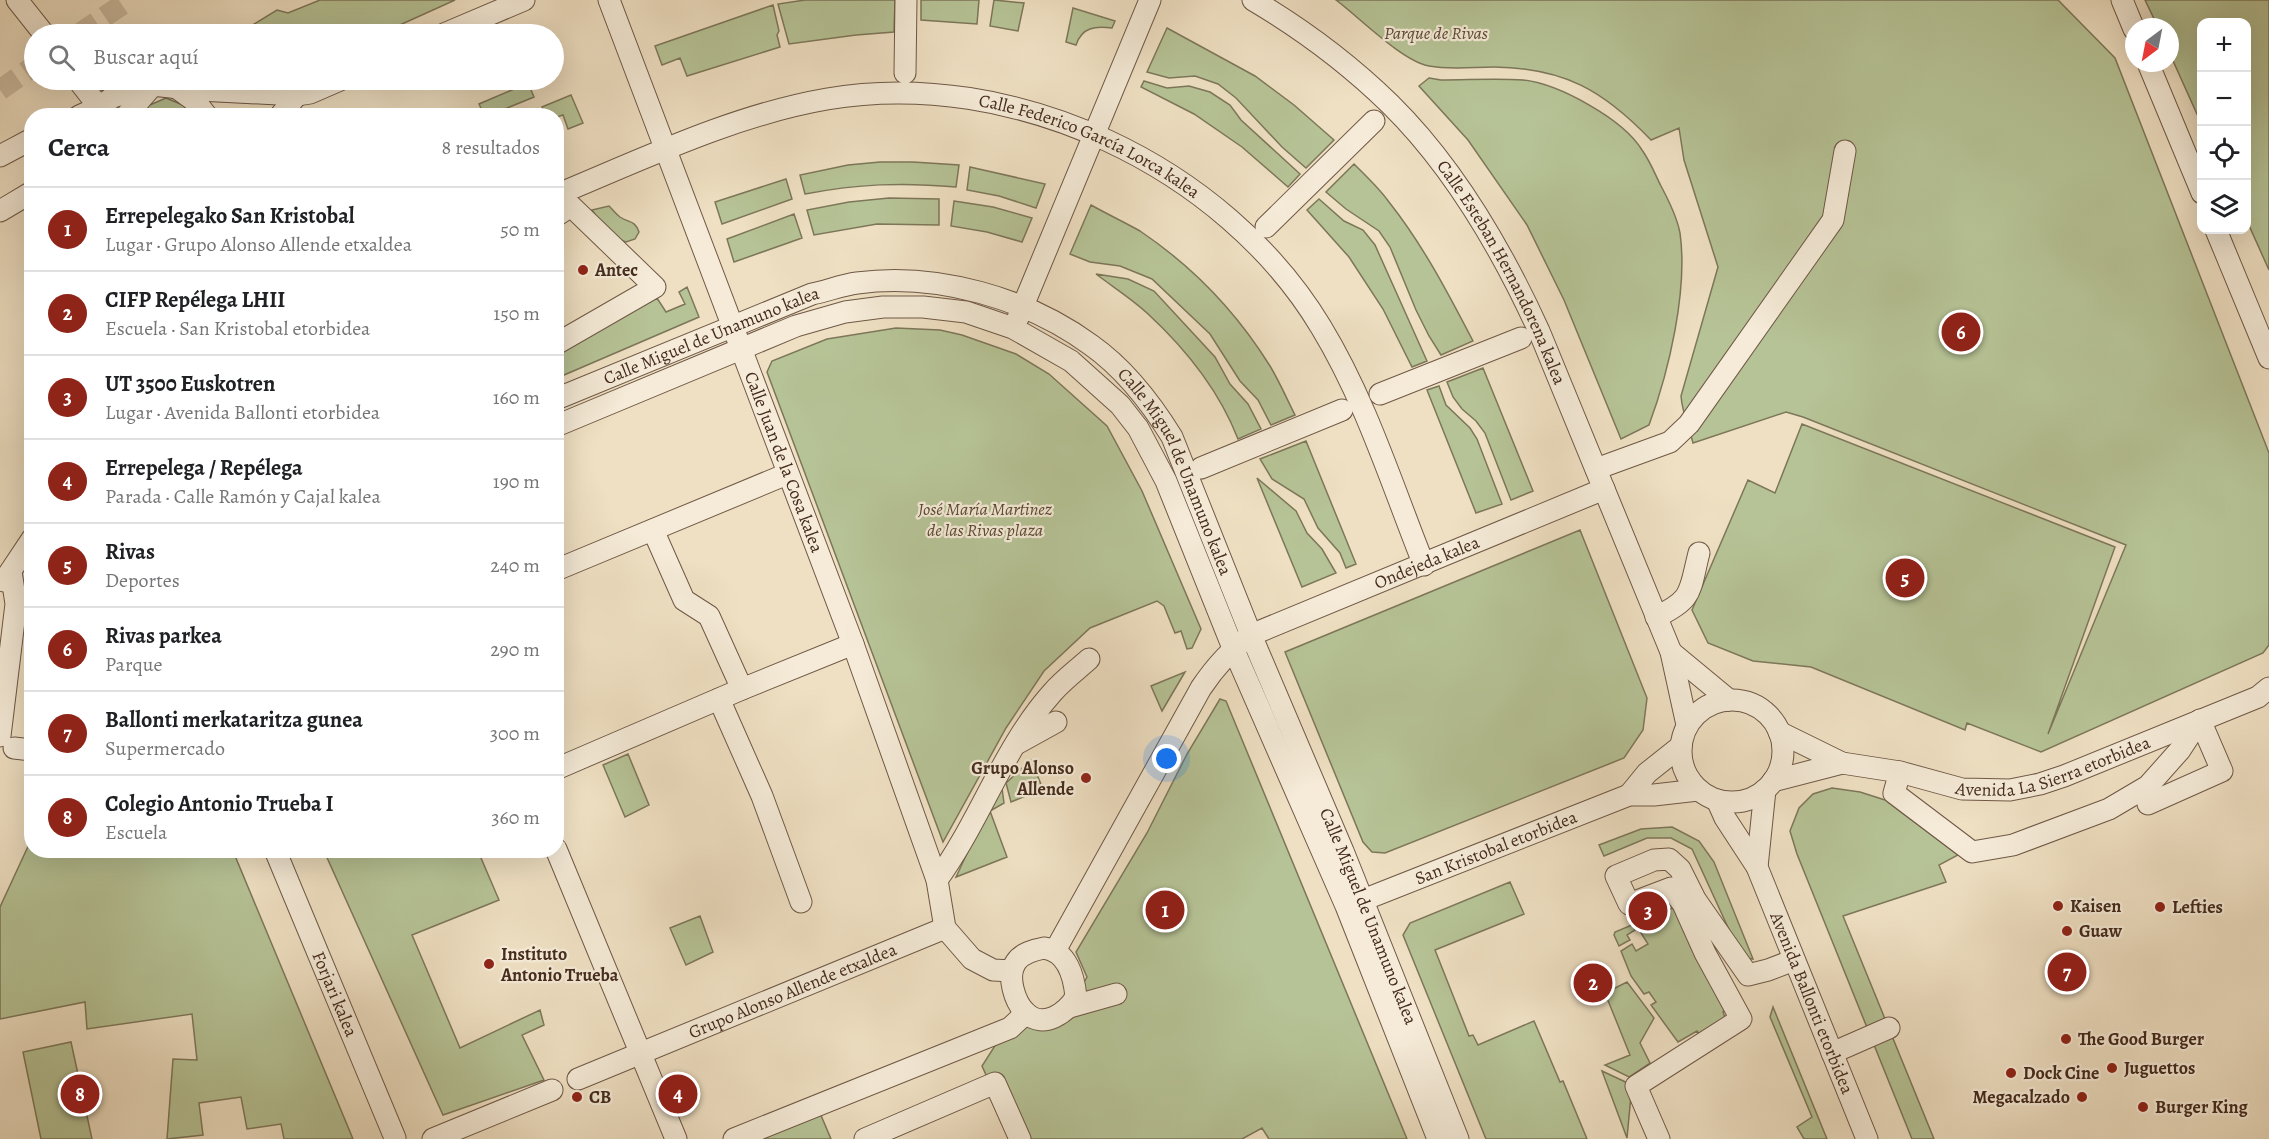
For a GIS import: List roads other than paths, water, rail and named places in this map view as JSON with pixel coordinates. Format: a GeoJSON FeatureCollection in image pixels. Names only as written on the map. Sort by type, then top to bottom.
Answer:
{"type":"FeatureCollection","features":[{"type":"Feature","properties":{"kind":"street"},"geometry":{"type":"LineString","coordinates":[[17,0],[36,24]]}},
{"type":"Feature","properties":{"kind":"street"},"geometry":{"type":"LineString","coordinates":[[468,24],[524,0]]}},
{"type":"Feature","properties":{"kind":"street","name":"Calle Juan de la Cosa kalea"},"geometry":{"type":"LineString","coordinates":[[609,0],[853,644],[937,880],[945,928]]}},
{"type":"Feature","properties":{"kind":"street"},"geometry":{"type":"LineString","coordinates":[[905,73],[906,0]]}},
{"type":"Feature","properties":{"kind":"street"},"geometry":{"type":"LineString","coordinates":[[1013,328],[1150,0]]}},
{"type":"Feature","properties":{"kind":"street","name":"Calle Esteban Hernandorena kalea"},"geometry":{"type":"LineString","coordinates":[[1253,0],[1288,21],[1347,67],[1390,105],[1431,151],[1465,198],[1516,282],[1671,652],[1687,725]]}},
{"type":"Feature","properties":{"kind":"street"},"geometry":{"type":"LineString","coordinates":[[2122,0],[2130,18]]}},
{"type":"Feature","properties":{"kind":"street"},"geometry":{"type":"LineString","coordinates":[[2152,72],[2197,181]]}},
{"type":"Feature","properties":{"kind":"street"},"geometry":{"type":"LineString","coordinates":[[86,90],[100,108]]}},
{"type":"Feature","properties":{"kind":"street"},"geometry":{"type":"LineString","coordinates":[[104,108],[113,97],[136,90]]}},
{"type":"Feature","properties":{"kind":"street"},"geometry":{"type":"LineString","coordinates":[[133,108],[149,90]]}},
{"type":"Feature","properties":{"kind":"street"},"geometry":{"type":"LineString","coordinates":[[179,90],[201,108]]}},
{"type":"Feature","properties":{"kind":"street"},"geometry":{"type":"LineString","coordinates":[[211,90],[297,95],[317,90]]}},
{"type":"Feature","properties":{"kind":"street","name":"Calle Federico García Lorca kalea"},"geometry":{"type":"LineString","coordinates":[[564,192],[665,150],[774,111],[826,99],[857,95],[895,93],[977,98],[1027,110],[1093,134],[1144,159],[1200,196],[1252,240],[1290,283],[1320,324],[1343,365],[1424,565]]}},
{"type":"Feature","properties":{"kind":"street"},"geometry":{"type":"LineString","coordinates":[[286,108],[297,95]]}},
{"type":"Feature","properties":{"kind":"street"},"geometry":{"type":"LineString","coordinates":[[1266,226],[1374,121]]}},
{"type":"Feature","properties":{"kind":"street"},"geometry":{"type":"LineString","coordinates":[[0,156],[24,143]]}},
{"type":"Feature","properties":{"kind":"street"},"geometry":{"type":"LineString","coordinates":[[1596,469],[1670,442],[1689,424],[1833,219],[1845,151]]}},
{"type":"Feature","properties":{"kind":"street"},"geometry":{"type":"LineString","coordinates":[[0,211],[24,197]]}},
{"type":"Feature","properties":{"kind":"street"},"geometry":{"type":"LineString","coordinates":[[564,211],[571,207],[655,287],[564,339]]}},
{"type":"Feature","properties":{"kind":"street"},"geometry":{"type":"LineString","coordinates":[[2219,234],[2269,358]]}},
{"type":"Feature","properties":{"kind":"street","name":"Calle Miguel de Unamuno kalea"},"geometry":{"type":"LineString","coordinates":[[564,396],[812,294],[855,283],[918,282],[972,289],[1022,306],[1092,345],[1128,378],[1154,407],[1172,438],[1188,473],[1251,634],[1343,851],[1354,903],[1438,1139]]}},
{"type":"Feature","properties":{"kind":"street","name":"Calle Miguel de Unamuno kalea"},"geometry":{"type":"LineString","coordinates":[[564,423],[812,321],[845,312],[883,307],[923,307],[966,312],[1013,328],[1071,361],[1120,405],[1138,428],[1166,481],[1233,648],[1354,903],[1458,1139]]}},
{"type":"Feature","properties":{"kind":"street"},"geometry":{"type":"LineString","coordinates":[[1380,394],[1521,338]]}},
{"type":"Feature","properties":{"kind":"street"},"geometry":{"type":"LineString","coordinates":[[1201,468],[1342,410]]}},
{"type":"Feature","properties":{"kind":"street"},"geometry":{"type":"LineString","coordinates":[[564,567],[787,474]]}},
{"type":"Feature","properties":{"kind":"street","name":"Ondejeda kalea"},"geometry":{"type":"LineString","coordinates":[[1251,634],[1424,565],[1604,489]]}},
{"type":"Feature","properties":{"kind":"street"},"geometry":{"type":"LineString","coordinates":[[653,530],[684,600],[709,616],[742,689]]}},
{"type":"Feature","properties":{"kind":"street"},"geometry":{"type":"LineString","coordinates":[[15,744],[16,604],[6,579],[24,551]]}},
{"type":"Feature","properties":{"kind":"street"},"geometry":{"type":"LineString","coordinates":[[1656,617],[1679,605],[1688,595],[1699,553]]}},
{"type":"Feature","properties":{"kind":"street"},"geometry":{"type":"LineString","coordinates":[[1056,950],[1201,688],[1216,666],[1233,648],[1251,634]]}},
{"type":"Feature","properties":{"kind":"street"},"geometry":{"type":"LineString","coordinates":[[564,766],[853,644]]}},
{"type":"Feature","properties":{"kind":"street"},"geometry":{"type":"LineString","coordinates":[[1671,652],[1729,700]]}},
{"type":"Feature","properties":{"kind":"street"},"geometry":{"type":"LineString","coordinates":[[937,880],[951,860],[1015,745],[1053,692],[1089,659]]}},
{"type":"Feature","properties":{"kind":"street","name":"Avenida La Sierra etorbidea"},"geometry":{"type":"LineString","coordinates":[[1779,732],[1842,763],[1900,772],[1962,789],[2010,790],[2064,776],[2265,694]]}},
{"type":"Feature","properties":{"kind":"street"},"geometry":{"type":"LineString","coordinates":[[719,699],[762,796],[801,902]]}},
{"type":"Feature","properties":{"kind":"street"},"geometry":{"type":"LineString","coordinates":[[1729,700],[1744,702],[1759,708],[1771,718],[1779,732],[1783,757],[1769,785],[1750,799],[1734,802],[1717,800],[1698,790],[1688,777],[1682,762],[1681,746],[1687,725],[1698,712],[1712,704],[1729,700]]}},
{"type":"Feature","properties":{"kind":"street"},"geometry":{"type":"LineString","coordinates":[[1900,772],[1894,793],[1972,852],[2013,845],[2109,809],[2148,786],[2180,750],[2200,720]]}},
{"type":"Feature","properties":{"kind":"street"},"geometry":{"type":"LineString","coordinates":[[2148,804],[2222,771],[2200,720]]}},
{"type":"Feature","properties":{"kind":"street"},"geometry":{"type":"LineString","coordinates":[[1015,745],[1056,722]]}},
{"type":"Feature","properties":{"kind":"street","name":"San Kristobal etorbidea"},"geometry":{"type":"LineString","coordinates":[[1629,795],[1647,773],[1681,746]]}},
{"type":"Feature","properties":{"kind":"street","name":"Avenida La Sierra etorbidea"},"geometry":{"type":"LineString","coordinates":[[1769,785],[1842,763]]}},
{"type":"Feature","properties":{"kind":"street","name":"Avenida Ballonti etorbidea"},"geometry":{"type":"LineString","coordinates":[[1757,867],[1769,785]]}},
{"type":"Feature","properties":{"kind":"street","name":"San Kristobal etorbidea"},"geometry":{"type":"LineString","coordinates":[[1354,903],[1629,795],[1654,795],[1698,790]]}},
{"type":"Feature","properties":{"kind":"street","name":"Avenida Ballonti etorbidea"},"geometry":{"type":"LineString","coordinates":[[1717,800],[1725,818],[1757,867],[1867,1139]]}},
{"type":"Feature","properties":{"kind":"street","name":"Forjari kalea"},"geometry":{"type":"LineString","coordinates":[[278,858],[401,1139]]}},
{"type":"Feature","properties":{"kind":"street"},"geometry":{"type":"LineString","coordinates":[[560,858],[676,1139]]}},
{"type":"Feature","properties":{"kind":"street"},"geometry":{"type":"LineString","coordinates":[[1659,1139],[1636,1086],[1741,1019],[1705,954],[1689,901],[1748,975],[1794,960]]}},
{"type":"Feature","properties":{"kind":"street"},"geometry":{"type":"LineString","coordinates":[[945,928],[972,959],[993,970],[1012,971]]}},
{"type":"Feature","properties":{"kind":"street","name":"Grupo Alonso Allende etxaldea"},"geometry":{"type":"LineString","coordinates":[[578,1079],[945,928]]}},
{"type":"Feature","properties":{"kind":"street"},"geometry":{"type":"LineString","coordinates":[[1070,1007],[1076,997],[1075,987],[1064,958],[1056,950],[1044,948],[1031,951],[1014,963],[1011,980],[1013,988],[1026,1013],[1034,1018],[1044,1019],[1059,1015],[1070,1007],[1116,994]]}},
{"type":"Feature","properties":{"kind":"street"},"geometry":{"type":"LineString","coordinates":[[734,1139],[1010,1028],[1026,1013]]}},
{"type":"Feature","properties":{"kind":"street"},"geometry":{"type":"LineString","coordinates":[[1832,1053],[1888,1028]]}},
{"type":"Feature","properties":{"kind":"street"},"geometry":{"type":"LineString","coordinates":[[866,1139],[995,1083],[1020,1139]]}},
{"type":"Feature","properties":{"kind":"street"},"geometry":{"type":"LineString","coordinates":[[433,1139],[552,1090]]}},
{"type":"Feature","properties":{"kind":"tunnel"},"geometry":{"type":"LineString","coordinates":[[94,24],[129,0]]}},
{"type":"Feature","properties":{"kind":"tunnel"},"geometry":{"type":"LineString","coordinates":[[0,90],[24,73]]}},
{"type":"Feature","properties":{"kind":"place","name":"Antec"},"geometry":{"type":"Point","coordinates":[583,270]}},
{"type":"Feature","properties":{"kind":"place","name":"Rivas parkea"},"geometry":{"type":"Point","coordinates":[1961,332]}},
{"type":"Feature","properties":{"kind":"place","name":"Rivas"},"geometry":{"type":"Point","coordinates":[1905,578]}},
{"type":"Feature","properties":{"kind":"place","name":"Grupo Alonso Allende"},"geometry":{"type":"Point","coordinates":[1086,778]}},
{"type":"Feature","properties":{"kind":"place","name":"Kaisen"},"geometry":{"type":"Point","coordinates":[2058,906]}},
{"type":"Feature","properties":{"kind":"place","name":"Lefties"},"geometry":{"type":"Point","coordinates":[2160,907]}},
{"type":"Feature","properties":{"kind":"place","name":"Errepelegako San Kristobal"},"geometry":{"type":"Point","coordinates":[1165,910]}},
{"type":"Feature","properties":{"kind":"place","name":"UT 3500 Euskotren"},"geometry":{"type":"Point","coordinates":[1648,911]}},
{"type":"Feature","properties":{"kind":"place","name":"Guaw"},"geometry":{"type":"Point","coordinates":[2067,931]}},
{"type":"Feature","properties":{"kind":"place","name":"Instituto Antonio Trueba"},"geometry":{"type":"Point","coordinates":[489,964]}},
{"type":"Feature","properties":{"kind":"place","name":"Ballonti merkataritza gunea"},"geometry":{"type":"Point","coordinates":[2067,972]}},
{"type":"Feature","properties":{"kind":"place","name":"CIFP Repélega LHII"},"geometry":{"type":"Point","coordinates":[1593,983]}},
{"type":"Feature","properties":{"kind":"place","name":"The Good Burger"},"geometry":{"type":"Point","coordinates":[2066,1039]}},
{"type":"Feature","properties":{"kind":"place","name":"Juguettos"},"geometry":{"type":"Point","coordinates":[2112,1068]}},
{"type":"Feature","properties":{"kind":"place","name":"Dock Cine"},"geometry":{"type":"Point","coordinates":[2011,1073]}},
{"type":"Feature","properties":{"kind":"place","name":"Colegio Antonio Trueba I"},"geometry":{"type":"Point","coordinates":[80,1094]}},
{"type":"Feature","properties":{"kind":"place","name":"Errepelega / Repélega"},"geometry":{"type":"Point","coordinates":[678,1094]}},
{"type":"Feature","properties":{"kind":"place","name":"CB"},"geometry":{"type":"Point","coordinates":[577,1097]}},
{"type":"Feature","properties":{"kind":"place","name":"Megacalzado"},"geometry":{"type":"Point","coordinates":[2082,1097]}},
{"type":"Feature","properties":{"kind":"place","name":"Burger King"},"geometry":{"type":"Point","coordinates":[2143,1107]}},
{"type":"Feature","properties":{"kind":"park label","name":"Parque de Rivas"},"geometry":{"type":"Point","coordinates":[1436,33]}},
{"type":"Feature","properties":{"kind":"park label","name":"José María Martinez de las Rivas plaza"},"geometry":{"type":"Point","coordinates":[985,519]}}]}
